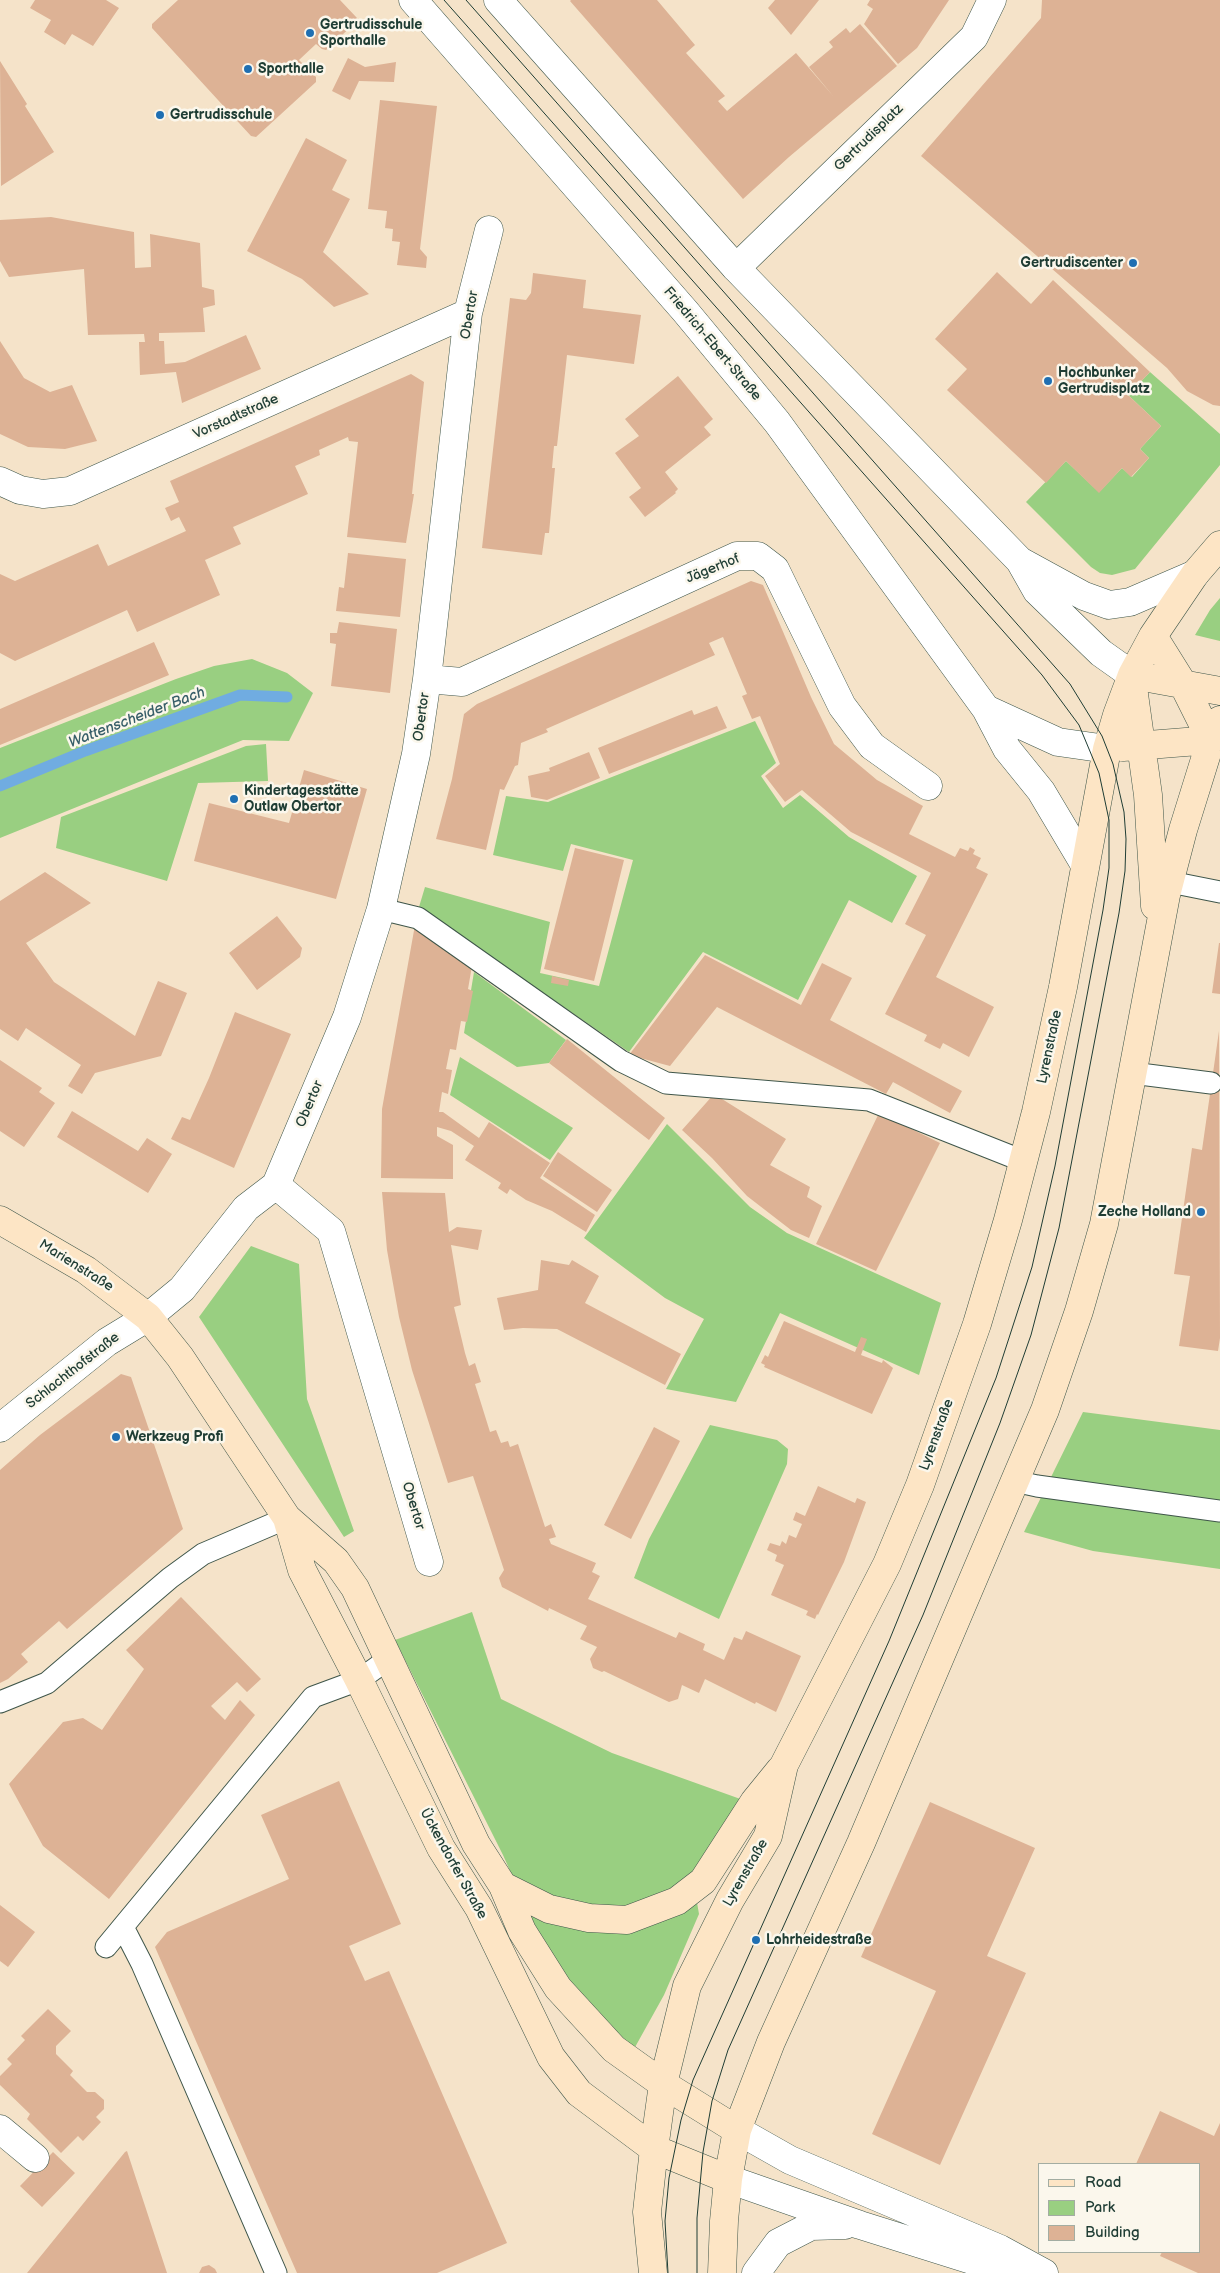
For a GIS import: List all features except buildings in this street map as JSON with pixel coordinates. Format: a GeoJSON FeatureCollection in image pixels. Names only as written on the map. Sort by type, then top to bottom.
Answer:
{"type":"FeatureCollection","features":[{"type":"Feature","properties":{"kind":"main road","name":"Lyrenstraße"},"geometry":{"type":"LineString","coordinates":[[664,2084],[687,1986],[730,1900],[768,1836],[784,1765],[887,1564],[920,1485],[977,1324],[1023,1161],[1064,987],[1107,749],[1132,675],[1152,636],[1195,574],[1220,545]]}},
{"type":"Feature","properties":{"kind":"main road"},"geometry":{"type":"LineString","coordinates":[[1152,636],[1182,684],[1217,733]]}},
{"type":"Feature","properties":{"kind":"main road"},"geometry":{"type":"LineString","coordinates":[[1157,940],[1148,795],[1132,675],[1220,691]]}},
{"type":"Feature","properties":{"kind":"main road"},"geometry":{"type":"LineString","coordinates":[[1107,749],[1217,733]]}},
{"type":"Feature","properties":{"kind":"main road"},"geometry":{"type":"LineString","coordinates":[[722,2273],[728,2179],[737,2130],[770,2042],[861,1843],[1045,1410],[1079,1311],[1104,1224],[1157,940],[1170,882],[1183,830],[1217,733]]}},
{"type":"Feature","properties":{"kind":"main road","name":"Marienstraße"},"geometry":{"type":"LineString","coordinates":[[0,1220],[86,1270],[148,1317]]}},
{"type":"Feature","properties":{"kind":"main road","name":"Ückendorfer Straße"},"geometry":{"type":"LineString","coordinates":[[148,1317],[180,1357],[286,1518],[336,1561],[354,1588],[476,1844],[503,1886],[522,1930],[558,1988],[614,2049],[664,2084],[737,2130]]}},
{"type":"Feature","properties":{"kind":"main road","name":"Ückendorfer Straße"},"geometry":{"type":"LineString","coordinates":[[286,1518],[302,1570],[359,1680],[441,1848],[480,1908],[551,2057],[579,2093],[654,2149],[728,2179]]}},
{"type":"Feature","properties":{"kind":"main road"},"geometry":{"type":"LineString","coordinates":[[503,1886],[549,1909],[589,1918],[627,1920],[677,1901],[703,1881],[754,1802],[784,1765]]}},
{"type":"Feature","properties":{"kind":"main road"},"geometry":{"type":"LineString","coordinates":[[653,2273],[647,2212],[664,2084]]}},
{"type":"Feature","properties":{"kind":"street","name":"Friedrich-Ebert-Straße"},"geometry":{"type":"LineString","coordinates":[[413,0],[685,311],[777,422],[986,709],[1007,749],[1041,791],[1085,865]]}},
{"type":"Feature","properties":{"kind":"street"},"geometry":{"type":"LineString","coordinates":[[498,0],[736,268],[1020,561],[1037,591],[1101,652],[1132,675]]}},
{"type":"Feature","properties":{"kind":"street","name":"Gertrudisplatz"},"geometry":{"type":"LineString","coordinates":[[736,268],[974,37],[992,0]]}},
{"type":"Feature","properties":{"kind":"street","name":"Obertor"},"geometry":{"type":"LineString","coordinates":[[148,1317],[182,1289],[246,1208],[276,1184],[347,1017],[381,909],[416,754],[428,679],[468,313],[489,230]]}},
{"type":"Feature","properties":{"kind":"street","name":"Vorstadtstraße"},"geometry":{"type":"LineString","coordinates":[[0,481],[20,490],[43,494],[70,491],[468,313]]}},
{"type":"Feature","properties":{"kind":"street","name":"Jägerhof"},"geometry":{"type":"LineString","coordinates":[[428,679],[462,682],[737,556],[758,556],[775,569],[842,706],[872,746],[928,786]]}},
{"type":"Feature","properties":{"kind":"street"},"geometry":{"type":"LineString","coordinates":[[1020,561],[1084,596],[1109,605],[1130,602],[1195,574]]}},
{"type":"Feature","properties":{"kind":"street","name":"Friedrich-Ebert-Straße"},"geometry":{"type":"LineString","coordinates":[[986,709],[1058,742],[1107,749]]}},
{"type":"Feature","properties":{"kind":"street","name":"Obertor"},"geometry":{"type":"LineString","coordinates":[[276,1184],[331,1231],[429,1562]]}},
{"type":"Feature","properties":{"kind":"street","name":"Schlachthofstraße"},"geometry":{"type":"LineString","coordinates":[[0,1428],[107,1342],[148,1317]]}},
{"type":"Feature","properties":{"kind":"street"},"geometry":{"type":"LineString","coordinates":[[0,2130],[35,2158]]}},
{"type":"Feature","properties":{"kind":"street"},"geometry":{"type":"LineString","coordinates":[[737,2130],[790,2160],[1000,2248],[1044,2273]]}},
{"type":"Feature","properties":{"kind":"street"},"geometry":{"type":"LineString","coordinates":[[728,2179],[860,2225],[994,2267],[1031,2273]]}},
{"type":"Feature","properties":{"kind":"street"},"geometry":{"type":"LineString","coordinates":[[756,2273],[778,2243],[811,2226],[860,2225]]}},
{"type":"Feature","properties":{"kind":"lane"},"geometry":{"type":"LineString","coordinates":[[1170,882],[1220,892]]}},
{"type":"Feature","properties":{"kind":"lane"},"geometry":{"type":"LineString","coordinates":[[381,909],[418,918],[621,1061],[666,1083],[869,1100],[1023,1161]]}},
{"type":"Feature","properties":{"kind":"lane"},"geometry":{"type":"LineString","coordinates":[[1132,1073],[1211,1083]]}},
{"type":"Feature","properties":{"kind":"lane"},"geometry":{"type":"LineString","coordinates":[[1014,1481],[1037,1486],[1220,1511]]}},
{"type":"Feature","properties":{"kind":"lane"},"geometry":{"type":"LineString","coordinates":[[0,1702],[47,1683],[170,1578],[203,1554],[286,1518]]}},
{"type":"Feature","properties":{"kind":"lane"},"geometry":{"type":"LineString","coordinates":[[106,1948],[313,1697],[359,1680],[387,1660]]}},
{"type":"Feature","properties":{"kind":"lane"},"geometry":{"type":"LineString","coordinates":[[123,1927],[142,1964],[276,2273]]}},
{"type":"Feature","properties":{"kind":"green space"},"geometry":{"type":"Polygon","coordinates":[[[1150,372],[1220,434],[1220,465],[1135,569],[1112,575],[1100,573],[1091,567],[1026,502],[1066,461],[1099,492],[1122,468],[1132,477],[1149,458],[1140,449],[1161,426],[1128,395],[1150,372]]]}},
{"type":"Feature","properties":{"kind":"green space"},"geometry":{"type":"Polygon","coordinates":[[[1220,598],[1220,641],[1195,635],[1210,610],[1220,598]]]}},
{"type":"Feature","properties":{"kind":"green space"},"geometry":{"type":"Polygon","coordinates":[[[252,659],[287,673],[313,693],[289,741],[243,740],[0,838],[0,748],[176,679],[214,666],[252,659]]]}},
{"type":"Feature","properties":{"kind":"green space"},"geometry":{"type":"Polygon","coordinates":[[[755,721],[776,763],[761,776],[783,808],[800,795],[849,837],[917,876],[892,923],[849,900],[798,1000],[703,952],[629,1052],[419,907],[425,887],[550,922],[540,973],[599,986],[633,860],[571,844],[563,871],[493,855],[506,796],[548,802],[755,721]]]}},
{"type":"Feature","properties":{"kind":"green space"},"geometry":{"type":"Polygon","coordinates":[[[266,744],[268,781],[198,783],[167,881],[56,848],[61,817],[246,746],[266,744]]]}},
{"type":"Feature","properties":{"kind":"green space"},"geometry":{"type":"Polygon","coordinates":[[[474,972],[566,1040],[549,1063],[517,1067],[464,1033],[474,972]]]}},
{"type":"Feature","properties":{"kind":"green space"},"geometry":{"type":"Polygon","coordinates":[[[460,1057],[573,1128],[550,1160],[450,1095],[460,1057]]]}},
{"type":"Feature","properties":{"kind":"green space"},"geometry":{"type":"Polygon","coordinates":[[[667,1124],[750,1207],[787,1233],[941,1303],[919,1375],[780,1313],[736,1402],[666,1389],[704,1319],[665,1298],[584,1238],[667,1124]]]}},
{"type":"Feature","properties":{"kind":"green space"},"geometry":{"type":"Polygon","coordinates":[[[251,1246],[299,1264],[307,1399],[354,1531],[344,1537],[199,1317],[251,1246]]]}},
{"type":"Feature","properties":{"kind":"green space"},"geometry":{"type":"Polygon","coordinates":[[[1083,1412],[1220,1430],[1220,1569],[1093,1551],[1024,1532],[1083,1412]]]}},
{"type":"Feature","properties":{"kind":"green space"},"geometry":{"type":"Polygon","coordinates":[[[710,1425],[777,1440],[788,1449],[787,1464],[719,1619],[634,1578],[649,1539],[710,1425]]]}},
{"type":"Feature","properties":{"kind":"green space"},"geometry":{"type":"Polygon","coordinates":[[[472,1612],[501,1699],[612,1753],[746,1801],[692,1874],[699,1914],[664,1995],[634,2049],[574,1992],[532,1920],[503,1855],[395,1640],[472,1612]]]}},
{"type":"Feature","properties":{"kind":"waterway","name":"Wattenscheider Bach"},"geometry":{"type":"LineString","coordinates":[[0,786],[85,751],[240,695],[287,697]]}},
{"type":"Feature","properties":{"kind":"tram line"},"geometry":{"type":"LineString","coordinates":[[444,0],[1042,675],[1079,725],[1099,773],[1109,820],[1109,868],[1103,910],[1055,1166],[1032,1267],[996,1378],[889,1641],[693,2080],[681,2120],[669,2178],[665,2221],[668,2273]]}},
{"type":"Feature","properties":{"kind":"tram line"},"geometry":{"type":"LineString","coordinates":[[466,0],[1070,684],[1102,736],[1113,764],[1124,812],[1126,839],[1125,871],[1119,913],[1059,1228],[1031,1335],[1000,1423],[923,1615],[728,2050],[712,2101],[703,2152],[697,2218],[697,2273]]}},
{"type":"Feature","properties":{"kind":"place","name":"Gertrudisschule Sporthalle"},"geometry":{"type":"Point","coordinates":[310,33]}},
{"type":"Feature","properties":{"kind":"place","name":"Sporthalle"},"geometry":{"type":"Point","coordinates":[248,69]}},
{"type":"Feature","properties":{"kind":"place","name":"Gertrudisschule"},"geometry":{"type":"Point","coordinates":[160,115]}},
{"type":"Feature","properties":{"kind":"place","name":"Gertrudiscenter"},"geometry":{"type":"Point","coordinates":[1133,263]}},
{"type":"Feature","properties":{"kind":"place","name":"Hochbunker Gertrudisplatz"},"geometry":{"type":"Point","coordinates":[1048,381]}},
{"type":"Feature","properties":{"kind":"place","name":"Kindertagesstätte Outlaw Obertor"},"geometry":{"type":"Point","coordinates":[234,799]}},
{"type":"Feature","properties":{"kind":"place","name":"Zeche Holland"},"geometry":{"type":"Point","coordinates":[1201,1212]}},
{"type":"Feature","properties":{"kind":"place","name":"Werkzeug Profi"},"geometry":{"type":"Point","coordinates":[116,1437]}},
{"type":"Feature","properties":{"kind":"place","name":"Lohrheidestraße"},"geometry":{"type":"Point","coordinates":[756,1940]}}]}
